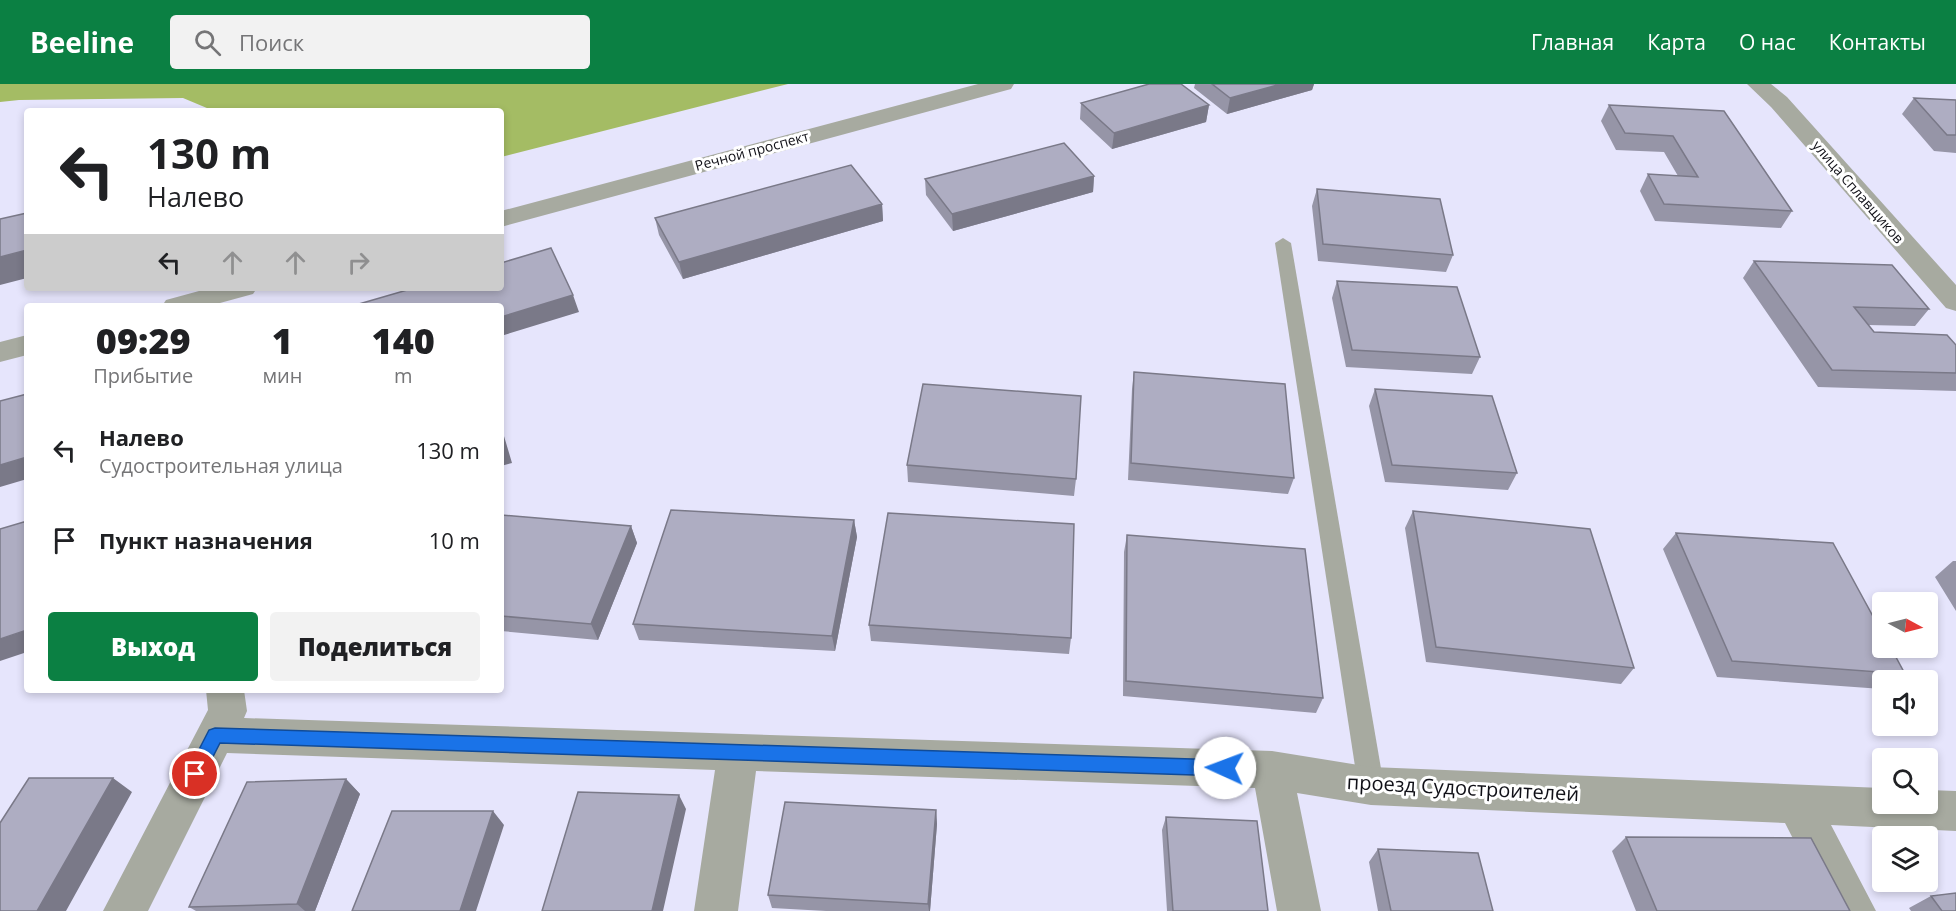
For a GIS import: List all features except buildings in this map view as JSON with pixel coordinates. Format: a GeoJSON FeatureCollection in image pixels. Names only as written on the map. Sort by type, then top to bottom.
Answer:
{"type":"FeatureCollection","features":[{"type":"Feature","properties":{"kind":"street","name":"Речной проспект"},"geometry":{"type":"LineString","coordinates":[[504,218],[1003,84]]}},
{"type":"Feature","properties":{"kind":"street","name":"улица Сплавщиков"},"geometry":{"type":"LineString","coordinates":[[1758,84],[1779,102],[1956,302]]}},
{"type":"Feature","properties":{"kind":"street"},"geometry":{"type":"LineString","coordinates":[[187,303],[232,291]]}},
{"type":"Feature","properties":{"kind":"street"},"geometry":{"type":"LineString","coordinates":[[0,352],[24,346]]}},
{"type":"Feature","properties":{"kind":"street"},"geometry":{"type":"LineString","coordinates":[[125,911],[228,711],[225,693]]}},
{"type":"Feature","properties":{"kind":"street","name":"проезд Судостроителей"},"geometry":{"type":"LineString","coordinates":[[215,735],[1272,770],[1371,786],[1956,811]]}},
{"type":"Feature","properties":{"kind":"street"},"geometry":{"type":"LineString","coordinates":[[716,911],[738,752]]}},
{"type":"Feature","properties":{"kind":"street"},"geometry":{"type":"LineString","coordinates":[[1272,770],[1299,911]]}},
{"type":"Feature","properties":{"kind":"street"},"geometry":{"type":"LineString","coordinates":[[1797,804],[1854,911]]}},
{"type":"Feature","properties":{"kind":"lane"},"geometry":{"type":"LineString","coordinates":[[1283,243],[1371,786]]}},
{"type":"Feature","properties":{"kind":"green space"},"geometry":{"type":"Polygon","coordinates":[[[0,84],[788,84],[504,156],[504,108],[207,108],[183,98],[0,102],[0,84]]]}},
{"type":"Feature","properties":{"kind":"route"},"geometry":{"type":"LineString","coordinates":[[195,774],[215,735],[1225,768]]}}]}
